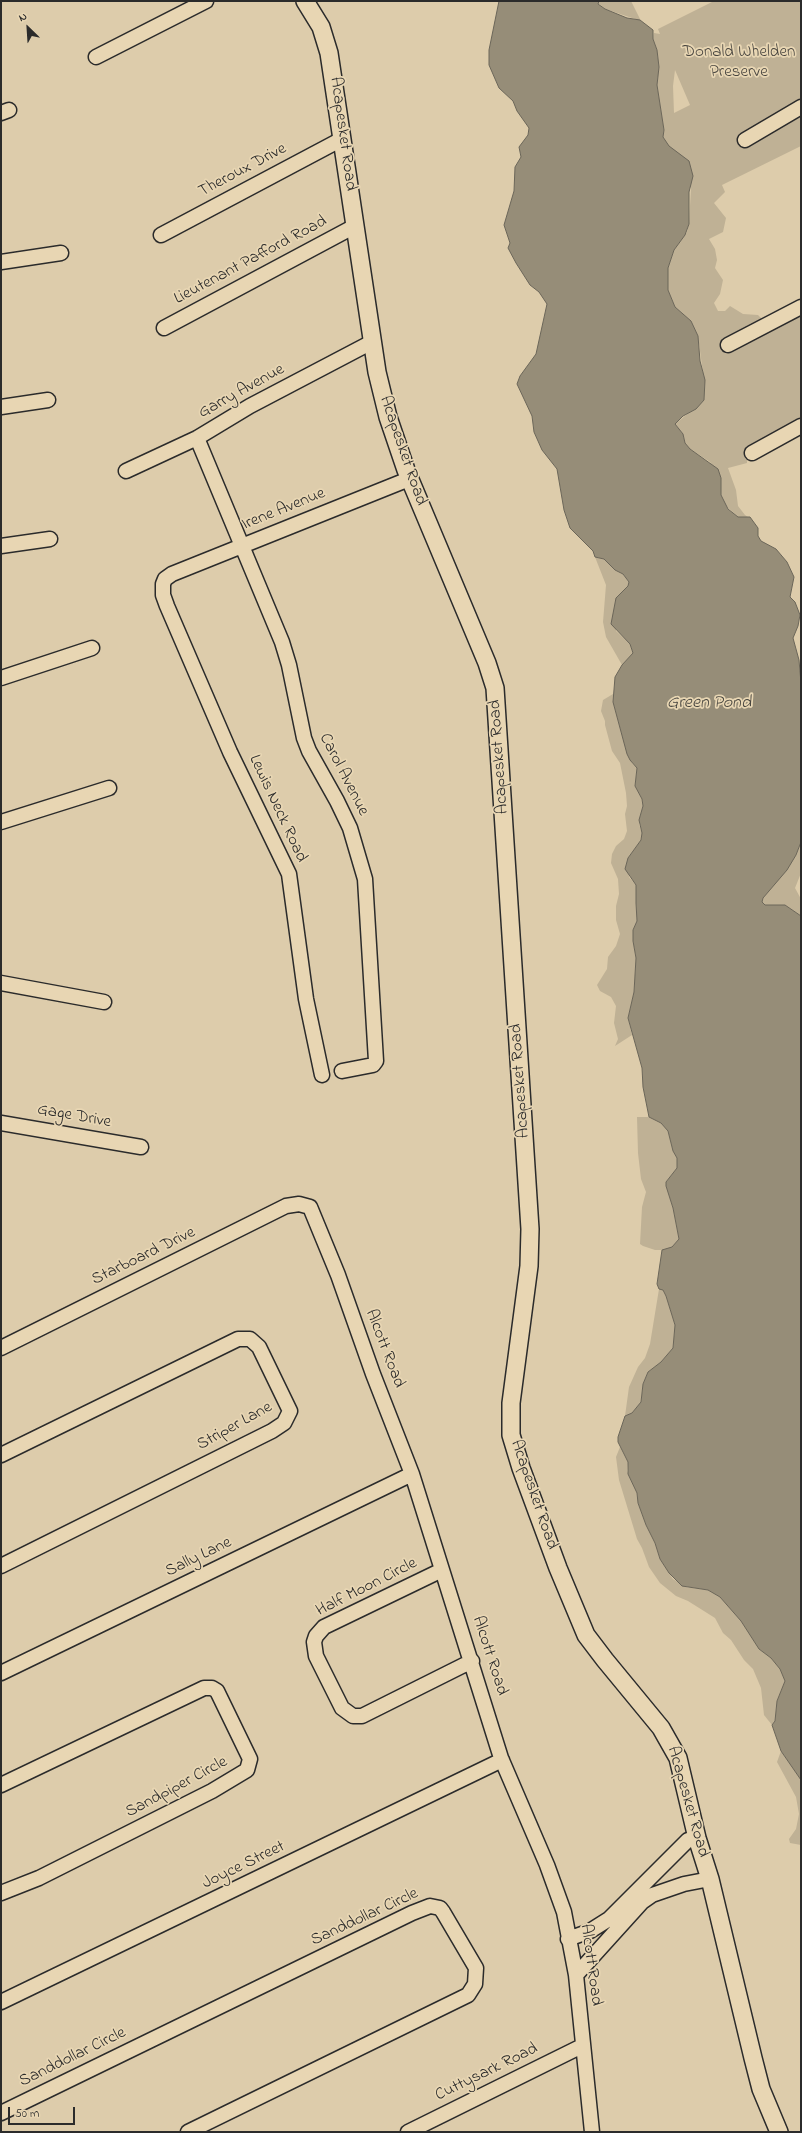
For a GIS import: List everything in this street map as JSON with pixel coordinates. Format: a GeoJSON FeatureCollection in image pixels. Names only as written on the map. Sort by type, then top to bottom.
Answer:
{"type":"FeatureCollection","features":[{"type":"Feature","properties":{"kind":"main road","name":"Acapesket Road"},"geometry":{"type":"LineString","coordinates":[[305,1],[316,18],[328,47],[372,342],[388,417],[410,479],[487,663],[496,701],[530,1229],[529,1266],[511,1403],[511,1436],[521,1468],[558,1568],[586,1635],[608,1665],[661,1728],[676,1752],[697,1838],[710,1879],[761,2089],[780,2132]]}},
{"type":"Feature","properties":{"kind":"street"},"geometry":{"type":"LineString","coordinates":[[96,57],[206,1]]}},
{"type":"Feature","properties":{"kind":"street"},"geometry":{"type":"LineString","coordinates":[[745,140],[801,107]]}},
{"type":"Feature","properties":{"kind":"street","name":"Theroux Drive"},"geometry":{"type":"LineString","coordinates":[[161,235],[342,139]]}},
{"type":"Feature","properties":{"kind":"street","name":"Lieutenant Pafford Road"},"geometry":{"type":"LineString","coordinates":[[164,328],[355,226]]}},
{"type":"Feature","properties":{"kind":"street"},"geometry":{"type":"LineString","coordinates":[[1,262],[60,253]]}},
{"type":"Feature","properties":{"kind":"street"},"geometry":{"type":"LineString","coordinates":[[728,345],[801,308]]}},
{"type":"Feature","properties":{"kind":"street","name":"Garry Avenue"},"geometry":{"type":"LineString","coordinates":[[126,471],[197,438],[250,406],[372,342]]}},
{"type":"Feature","properties":{"kind":"street"},"geometry":{"type":"LineString","coordinates":[[1,407],[48,400]]}},
{"type":"Feature","properties":{"kind":"street"},"geometry":{"type":"LineString","coordinates":[[752,453],[801,426]]}},
{"type":"Feature","properties":{"kind":"street","name":"Carol Avenue"},"geometry":{"type":"LineString","coordinates":[[197,438],[267,604],[289,665],[304,738],[350,828],[365,879],[376,1061],[373,1065],[342,1071]]}},
{"type":"Feature","properties":{"kind":"street","name":"Irene Avenue"},"geometry":{"type":"LineString","coordinates":[[172,574],[410,479]]}},
{"type":"Feature","properties":{"kind":"street"},"geometry":{"type":"LineString","coordinates":[[1,546],[50,539]]}},
{"type":"Feature","properties":{"kind":"street","name":"Lewis Neck Road"},"geometry":{"type":"LineString","coordinates":[[172,574],[165,579],[163,584],[166,606],[230,752],[289,874],[306,999],[322,1075]]}},
{"type":"Feature","properties":{"kind":"street"},"geometry":{"type":"LineString","coordinates":[[1,678],[92,648]]}},
{"type":"Feature","properties":{"kind":"street"},"geometry":{"type":"LineString","coordinates":[[1,822],[109,788]]}},
{"type":"Feature","properties":{"kind":"street"},"geometry":{"type":"LineString","coordinates":[[1,983],[104,1002]]}},
{"type":"Feature","properties":{"kind":"street","name":"Gage Drive"},"geometry":{"type":"LineString","coordinates":[[1,1123],[141,1147]]}},
{"type":"Feature","properties":{"kind":"street","name":"Starboard Drive"},"geometry":{"type":"LineString","coordinates":[[1,1348],[286,1206],[304,1204]]}},
{"type":"Feature","properties":{"kind":"street","name":"Alcott Road"},"geometry":{"type":"LineString","coordinates":[[304,1204],[310,1207],[338,1276],[373,1374],[412,1474],[502,1760],[554,1883],[564,1912],[576,1975],[582,2046],[592,2132]]}},
{"type":"Feature","properties":{"kind":"street","name":"Striper Lane"},"geometry":{"type":"LineString","coordinates":[[1,1455],[238,1339],[250,1339],[259,1347],[290,1411],[288,1418],[278,1428],[1,1566]]}},
{"type":"Feature","properties":{"kind":"street","name":"Sally Lane"},"geometry":{"type":"LineString","coordinates":[[1,1674],[412,1474]]}},
{"type":"Feature","properties":{"kind":"street","name":"Half Moon Circle"},"geometry":{"type":"LineString","coordinates":[[442,1570],[324,1628],[316,1636],[314,1642],[316,1656],[342,1708],[353,1716],[362,1716],[472,1661]]}},
{"type":"Feature","properties":{"kind":"street","name":"Sandpiper Circle"},"geometry":{"type":"LineString","coordinates":[[1,1785],[204,1688],[212,1688],[217,1691],[250,1759],[247,1770],[212,1791],[39,1878],[1,1893]]}},
{"type":"Feature","properties":{"kind":"street","name":"Joyce Street"},"geometry":{"type":"LineString","coordinates":[[1,2002],[502,1760]]}},
{"type":"Feature","properties":{"kind":"street"},"geometry":{"type":"LineString","coordinates":[[568,1939],[590,1930],[609,1919],[683,1844],[688,1840],[697,1838]]}},
{"type":"Feature","properties":{"kind":"street"},"geometry":{"type":"LineString","coordinates":[[576,1975],[642,1902],[652,1895],[684,1884],[710,1879]]}},
{"type":"Feature","properties":{"kind":"street","name":"Sanddollar Circle"},"geometry":{"type":"LineString","coordinates":[[1,2113],[412,1913],[430,1906],[440,1908],[476,1968],[475,1984],[468,1996],[188,2132]]}},
{"type":"Feature","properties":{"kind":"street","name":"Cuttysark Road"},"geometry":{"type":"LineString","coordinates":[[408,2132],[582,2046]]}},
{"type":"Feature","properties":{"kind":"green space"},"geometry":{"type":"Polygon","coordinates":[[[599,1],[631,1],[641,21],[605,9],[598,3],[599,1]]]}},
{"type":"Feature","properties":{"kind":"green space","name":"Donald Whelden Preserve"},"geometry":{"type":"Polygon","coordinates":[[[714,1],[801,1],[801,146],[722,185],[725,192],[714,203],[726,218],[723,232],[709,239],[715,249],[717,260],[715,268],[723,280],[720,294],[714,303],[718,311],[725,311],[730,306],[743,314],[758,315],[763,320],[801,311],[801,421],[747,450],[747,463],[728,468],[736,490],[738,506],[748,517],[738,517],[724,504],[721,495],[721,478],[710,462],[690,449],[685,443],[683,434],[675,424],[704,400],[705,388],[698,336],[691,321],[675,307],[668,290],[668,268],[674,250],[687,232],[689,224],[691,188],[663,137],[664,130],[657,85],[659,66],[657,50],[653,39],[654,33],[660,34],[658,29],[714,1]],[[675,70],[673,86],[674,113],[690,105],[675,70]]]}},
{"type":"Feature","properties":{"kind":"green space"},"geometry":{"type":"Polygon","coordinates":[[[595,557],[604,559],[615,570],[623,574],[629,582],[629,586],[616,598],[616,631],[630,644],[633,653],[622,665],[606,637],[603,622],[606,585],[595,557]]]}},
{"type":"Feature","properties":{"kind":"green space"},"geometry":{"type":"Polygon","coordinates":[[[613,694],[614,706],[625,743],[632,763],[637,768],[635,786],[642,799],[643,806],[639,824],[642,833],[641,840],[628,858],[629,877],[636,885],[637,921],[633,930],[636,958],[634,992],[628,1018],[632,1035],[615,1046],[618,1039],[614,1023],[616,1006],[611,997],[600,991],[597,985],[607,969],[608,957],[616,946],[620,934],[616,920],[616,906],[619,894],[618,879],[611,863],[612,854],[616,846],[624,839],[627,831],[625,814],[627,806],[626,793],[620,763],[612,751],[605,721],[601,711],[603,700],[613,694]]]}},
{"type":"Feature","properties":{"kind":"green space"},"geometry":{"type":"Polygon","coordinates":[[[801,842],[801,873],[795,888],[801,899],[801,916],[785,905],[765,905],[762,902],[763,898],[796,855],[801,842]]]}},
{"type":"Feature","properties":{"kind":"green space"},"geometry":{"type":"Polygon","coordinates":[[[637,1117],[649,1117],[661,1123],[668,1131],[673,1151],[677,1158],[677,1168],[666,1182],[666,1186],[673,1208],[679,1239],[672,1247],[665,1250],[655,1250],[640,1244],[642,1207],[646,1192],[641,1179],[638,1153],[637,1117]]]}},
{"type":"Feature","properties":{"kind":"green space"},"geometry":{"type":"Polygon","coordinates":[[[659,1289],[663,1290],[666,1296],[675,1325],[673,1348],[661,1362],[648,1372],[643,1384],[641,1402],[632,1413],[625,1416],[629,1387],[638,1367],[645,1358],[650,1344],[659,1289]]]}},
{"type":"Feature","properties":{"kind":"green space"},"geometry":{"type":"Polygon","coordinates":[[[620,1447],[628,1462],[627,1471],[637,1493],[638,1503],[646,1525],[655,1543],[660,1559],[673,1579],[686,1587],[708,1590],[720,1597],[741,1621],[759,1649],[771,1658],[780,1669],[785,1681],[777,1701],[775,1721],[772,1725],[764,1715],[761,1688],[753,1669],[744,1660],[731,1640],[723,1633],[715,1618],[688,1601],[676,1596],[660,1583],[649,1567],[637,1539],[619,1480],[616,1457],[620,1447]]]}},
{"type":"Feature","properties":{"kind":"green space"},"geometry":{"type":"Polygon","coordinates":[[[781,1751],[801,1780],[801,1845],[790,1843],[789,1839],[796,1829],[799,1814],[796,1797],[777,1762],[781,1751]]]}},
{"type":"Feature","properties":{"kind":"water","name":"Green Pond"},"geometry":{"type":"Polygon","coordinates":[[[499,1],[599,1],[598,4],[605,9],[627,18],[640,20],[653,30],[653,39],[657,50],[659,67],[657,85],[664,130],[663,137],[669,146],[689,161],[693,176],[689,192],[689,224],[685,235],[674,250],[668,268],[668,290],[675,307],[691,321],[698,336],[700,361],[705,380],[704,400],[696,409],[683,416],[675,424],[683,434],[685,443],[690,449],[718,469],[721,478],[721,495],[728,509],[738,517],[750,517],[758,528],[758,536],[761,541],[776,549],[787,562],[794,577],[790,597],[795,602],[800,615],[798,626],[793,638],[799,660],[801,683],[801,842],[796,855],[787,870],[763,898],[762,902],[765,905],[785,905],[801,916],[801,1780],[781,1751],[772,1725],[775,1721],[777,1701],[785,1681],[780,1669],[771,1658],[759,1649],[741,1621],[720,1597],[708,1590],[682,1586],[669,1573],[660,1559],[655,1543],[646,1525],[638,1503],[637,1493],[628,1474],[628,1462],[618,1442],[618,1437],[625,1416],[632,1413],[641,1402],[643,1384],[648,1372],[661,1362],[673,1348],[675,1325],[666,1296],[663,1290],[659,1289],[657,1284],[662,1250],[672,1247],[679,1239],[673,1208],[666,1186],[666,1182],[677,1168],[677,1158],[673,1151],[668,1131],[661,1123],[649,1117],[643,1087],[642,1068],[628,1018],[634,992],[636,958],[633,930],[637,921],[636,885],[625,869],[628,858],[641,840],[642,833],[639,820],[643,806],[642,799],[635,786],[637,768],[627,754],[613,702],[615,677],[622,665],[633,653],[630,644],[611,624],[616,598],[628,586],[629,582],[623,574],[615,570],[604,559],[595,557],[593,551],[570,528],[564,510],[557,469],[542,450],[534,432],[532,416],[517,384],[520,376],[536,354],[547,304],[539,292],[530,285],[516,263],[508,248],[510,243],[504,225],[514,191],[515,167],[521,157],[519,147],[528,135],[529,128],[517,111],[513,101],[499,88],[489,65],[489,50],[499,1]]]}}]}
